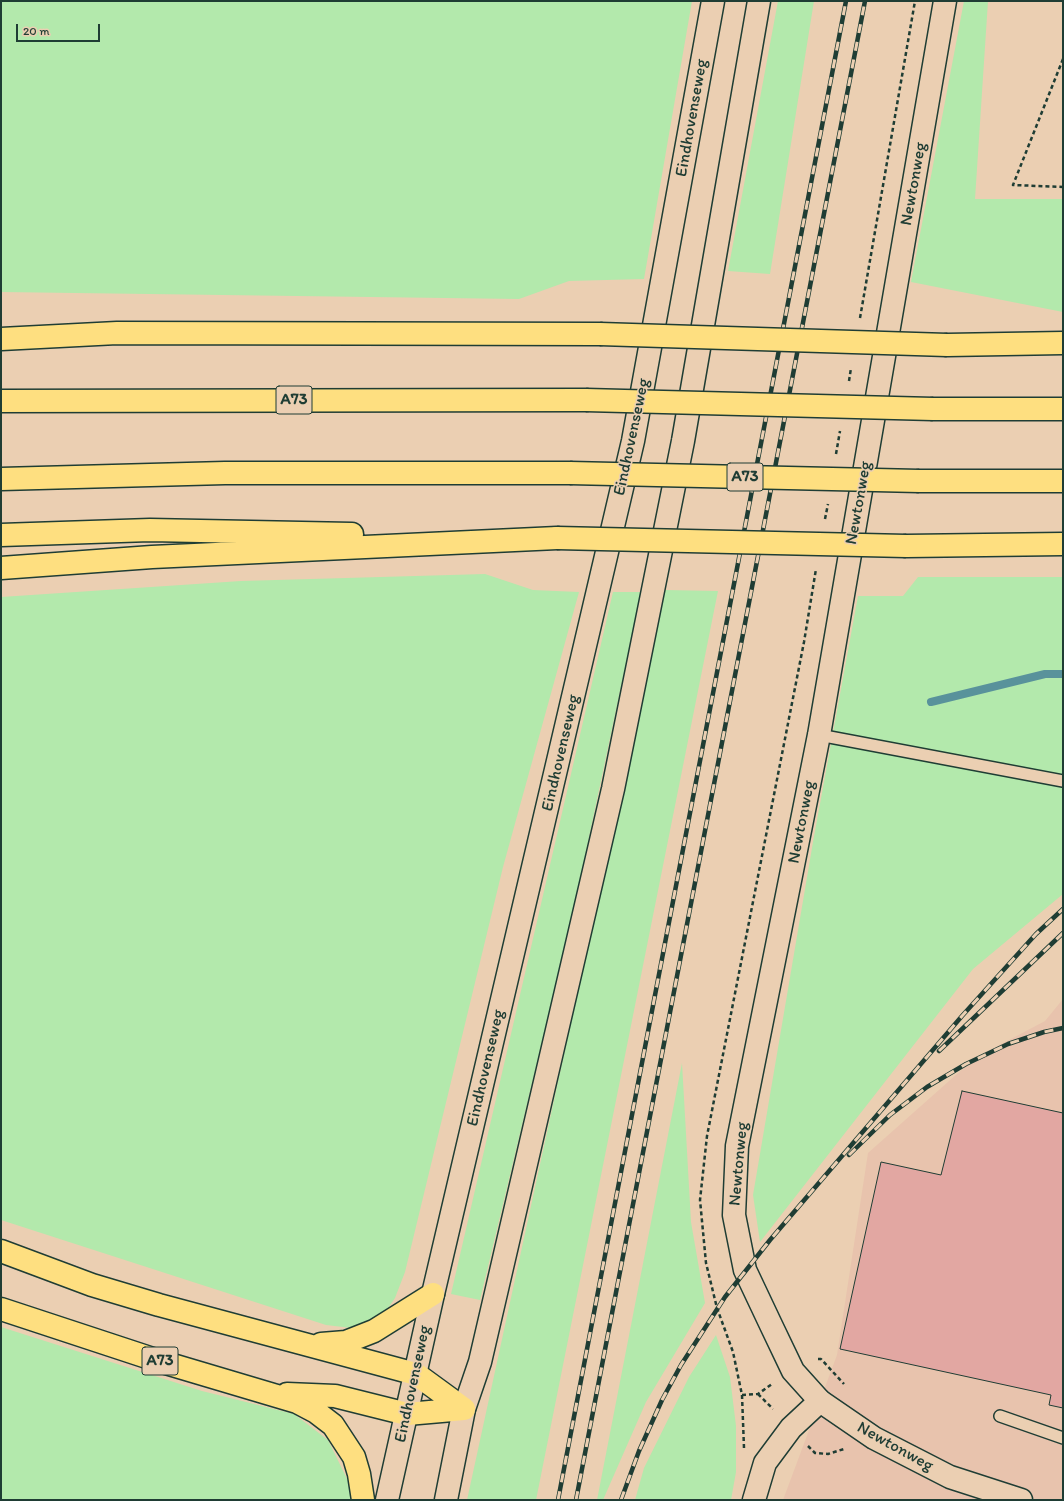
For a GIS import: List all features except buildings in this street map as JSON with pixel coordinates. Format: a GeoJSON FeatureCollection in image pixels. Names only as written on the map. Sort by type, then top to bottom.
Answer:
{"type":"FeatureCollection","features":[{"type":"Feature","properties":{"kind":"highway"},"geometry":{"type":"LineString","coordinates":[[1,324],[117,333]]}},
{"type":"Feature","properties":{"kind":"highway"},"geometry":{"type":"LineString","coordinates":[[1,339],[117,333],[600,334],[947,345],[1063,343]]}},
{"type":"Feature","properties":{"kind":"highway","name":"A73"},"geometry":{"type":"LineString","coordinates":[[1,401],[586,400],[933,409],[1063,410]]}},
{"type":"Feature","properties":{"kind":"highway","name":"A73"},"geometry":{"type":"LineString","coordinates":[[1,478],[226,473],[570,473],[919,481],[1063,481]]}},
{"type":"Feature","properties":{"kind":"highway"},"geometry":{"type":"LineString","coordinates":[[1,534],[150,530],[906,546],[1063,544]]}},
{"type":"Feature","properties":{"kind":"highway"},"geometry":{"type":"LineString","coordinates":[[1,568],[152,557],[557,538]]}},
{"type":"Feature","properties":{"kind":"highway"},"geometry":{"type":"LineString","coordinates":[[1,1251],[92,1285],[300,1344],[416,1374],[464,1409]]}},
{"type":"Feature","properties":{"kind":"highway"},"geometry":{"type":"LineString","coordinates":[[300,1344],[331,1344],[346,1342],[360,1337],[378,1328],[433,1294]]}},
{"type":"Feature","properties":{"kind":"highway","name":"A73"},"geometry":{"type":"LineString","coordinates":[[1,1309],[160,1361],[298,1402],[316,1412],[333,1425],[354,1457],[359,1474],[363,1500]]}},
{"type":"Feature","properties":{"kind":"highway","name":"A73"},"geometry":{"type":"LineString","coordinates":[[269,1393],[335,1396],[407,1414],[464,1409]]}},
{"type":"Feature","properties":{"kind":"main road","name":"Eindhovenseweg"},"geometry":{"type":"LineString","coordinates":[[388,1500],[433,1294],[633,441],[713,1]]}},
{"type":"Feature","properties":{"kind":"main road"},"geometry":{"type":"LineString","coordinates":[[446,1500],[464,1409],[480,1362],[612,789],[682,441],[759,1]]}},
{"type":"Feature","properties":{"kind":"main road","name":"Newtonweg"},"geometry":{"type":"LineString","coordinates":[[945,1],[819,735],[737,1146],[734,1216],[745,1270],[793,1370],[820,1401],[874,1438],[950,1477],[1022,1500]]}},
{"type":"Feature","properties":{"kind":"main road"},"geometry":{"type":"LineString","coordinates":[[754,1500],[765,1463],[791,1428],[820,1401]]}},
{"type":"Feature","properties":{"kind":"lane"},"geometry":{"type":"LineString","coordinates":[[819,735],[1063,781]]}},
{"type":"Feature","properties":{"kind":"lane"},"geometry":{"type":"LineString","coordinates":[[1000,1416],[1063,1438]]}},
{"type":"Feature","properties":{"kind":"path","name":"Newtonweg"},"geometry":{"type":"LineString","coordinates":[[859,321],[915,1]]}},
{"type":"Feature","properties":{"kind":"path"},"geometry":{"type":"LineString","coordinates":[[1063,59],[1013,185],[1063,187]]}},
{"type":"Feature","properties":{"kind":"path"},"geometry":{"type":"LineString","coordinates":[[848,384],[852,360]]}},
{"type":"Feature","properties":{"kind":"path","name":"Newtonweg"},"geometry":{"type":"LineString","coordinates":[[835,462],[842,423]]}},
{"type":"Feature","properties":{"kind":"path","name":"Newtonweg"},"geometry":{"type":"LineString","coordinates":[[824,525],[828,501]]}},
{"type":"Feature","properties":{"kind":"path","name":"Newtonweg"},"geometry":{"type":"LineString","coordinates":[[758,1394],[742,1396],[733,1352],[718,1308],[706,1263],[700,1200],[707,1136],[801,658],[817,564]]}},
{"type":"Feature","properties":{"kind":"shaded area"},"geometry":{"type":"Polygon","coordinates":[[[1063,999],[1063,1500],[783,1500],[837,1355],[868,1153],[975,1058],[1045,1021],[1063,999]]]}},
{"type":"Feature","properties":{"kind":"green space"},"geometry":{"type":"Polygon","coordinates":[[[1,1],[692,1],[644,279],[569,281],[519,299],[1,292],[1,1]]]}},
{"type":"Feature","properties":{"kind":"green space"},"geometry":{"type":"Polygon","coordinates":[[[778,1],[814,1],[770,274],[728,271],[778,1]]]}},
{"type":"Feature","properties":{"kind":"green space"},"geometry":{"type":"Polygon","coordinates":[[[964,1],[988,1],[975,199],[1063,199],[1063,312],[911,282],[964,1]]]}},
{"type":"Feature","properties":{"kind":"green space"},"geometry":{"type":"Polygon","coordinates":[[[485,574],[533,590],[579,592],[503,867],[405,1272],[395,1298],[380,1320],[360,1329],[326,1325],[1,1220],[1,597],[241,581],[485,574]]]}},
{"type":"Feature","properties":{"kind":"green space"},"geometry":{"type":"Polygon","coordinates":[[[918,577],[1063,577],[1063,894],[973,969],[760,1242],[753,1195],[813,842],[858,596],[903,596],[918,577]]]}},
{"type":"Feature","properties":{"kind":"green space"},"geometry":{"type":"Polygon","coordinates":[[[665,590],[718,591],[536,1500],[467,1500],[665,590]]]}},
{"type":"Feature","properties":{"kind":"green space"},"geometry":{"type":"Polygon","coordinates":[[[613,592],[641,592],[574,908],[480,1300],[451,1294],[613,592]]]}},
{"type":"Feature","properties":{"kind":"green space"},"geometry":{"type":"Polygon","coordinates":[[[682,1063],[691,1222],[705,1303],[646,1402],[603,1500],[597,1500],[682,1063]]]}},
{"type":"Feature","properties":{"kind":"green space"},"geometry":{"type":"Polygon","coordinates":[[[1,1327],[202,1391],[294,1414],[328,1440],[351,1487],[352,1500],[1,1500],[1,1327]]]}},
{"type":"Feature","properties":{"kind":"green space"},"geometry":{"type":"Polygon","coordinates":[[[716,1335],[730,1377],[736,1426],[736,1472],[731,1500],[635,1500],[644,1468],[689,1377],[716,1335]]]}},
{"type":"Feature","properties":{"kind":"waterway"},"geometry":{"type":"LineString","coordinates":[[931,702],[1045,674],[1063,674]]}},
{"type":"Feature","properties":{"kind":"railway"},"geometry":{"type":"LineString","coordinates":[[558,1500],[846,1]]}},
{"type":"Feature","properties":{"kind":"railway"},"geometry":{"type":"LineString","coordinates":[[576,1500],[865,1]]}},
{"type":"Feature","properties":{"kind":"railway"},"geometry":{"type":"LineString","coordinates":[[621,1500],[639,1451],[662,1400],[681,1365],[725,1297],[770,1240],[962,1016],[1036,934],[1063,909]]}},
{"type":"Feature","properties":{"kind":"railway"},"geometry":{"type":"LineString","coordinates":[[939,1051],[1063,933]]}},
{"type":"Feature","properties":{"kind":"railway"},"geometry":{"type":"LineString","coordinates":[[849,1155],[890,1115],[927,1087],[966,1064],[1008,1044],[1044,1032],[1063,1028]]}}]}
